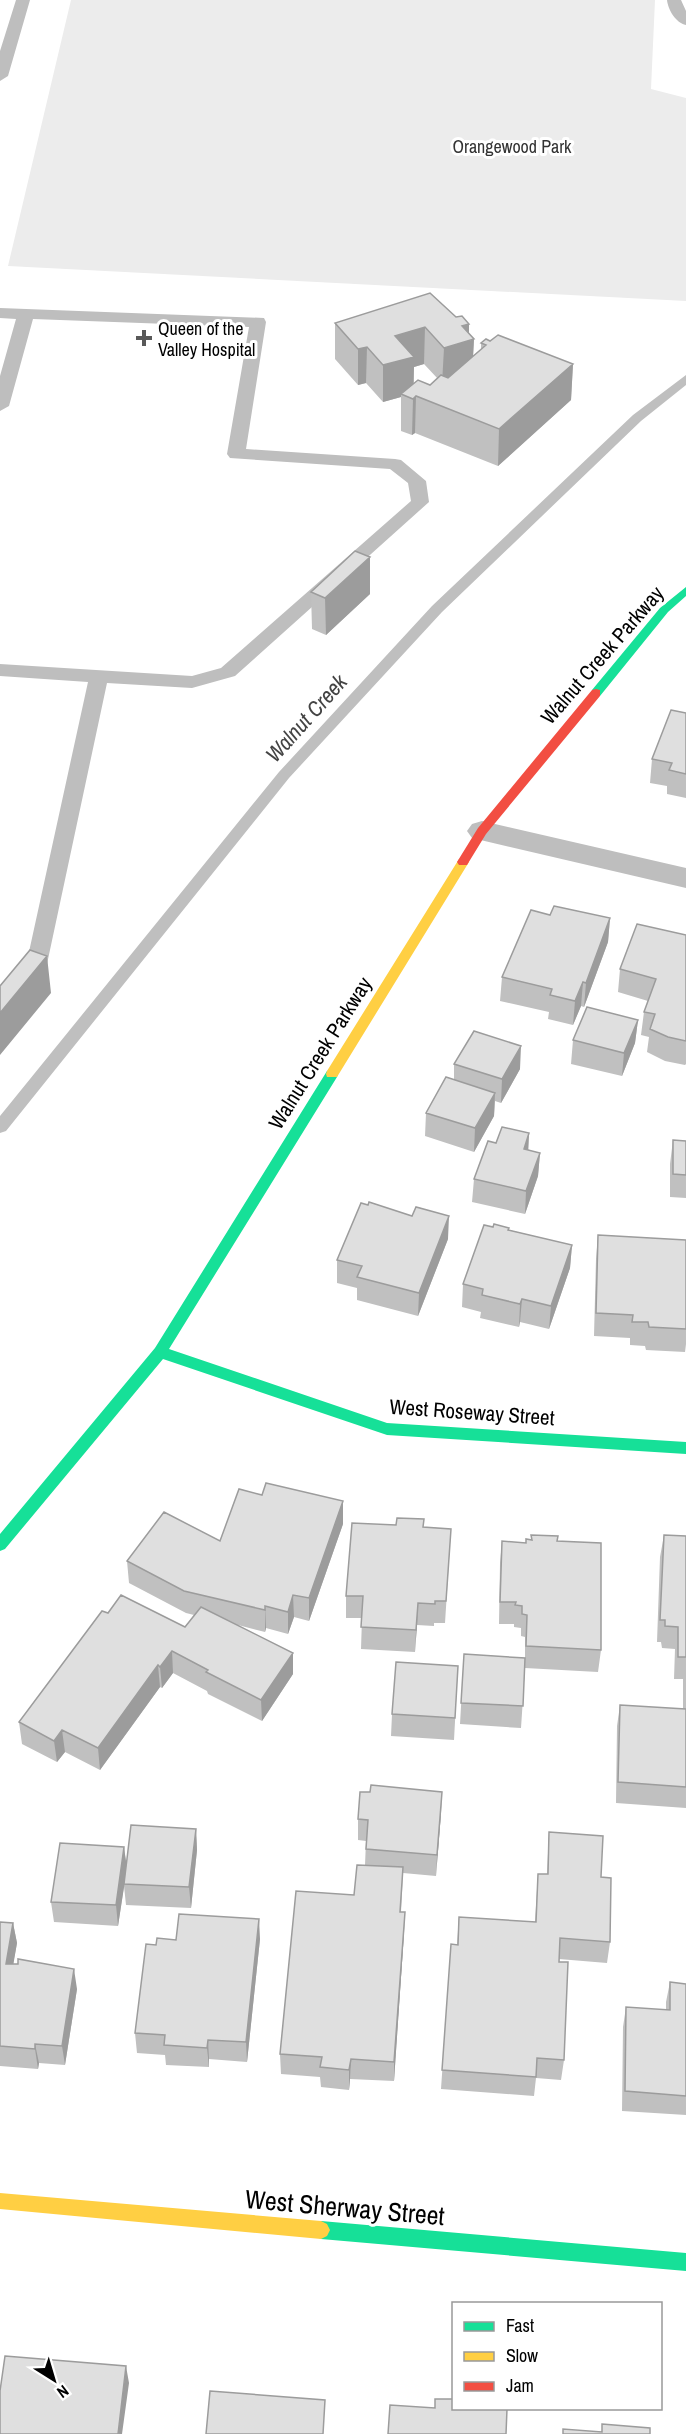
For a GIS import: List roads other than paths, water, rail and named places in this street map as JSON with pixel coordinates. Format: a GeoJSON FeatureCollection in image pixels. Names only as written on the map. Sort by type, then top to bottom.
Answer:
{"type":"FeatureCollection","features":[{"type":"Feature","properties":{"kind":"street","name":"Walnut Creek Parkway"},"geometry":{"type":"LineString","coordinates":[[0,1545],[159,1352],[482,831],[664,610],[686,590]]}},
{"type":"Feature","properties":{"kind":"street"},"geometry":{"type":"LineString","coordinates":[[482,831],[686,878]]}},
{"type":"Feature","properties":{"kind":"street","name":"West Roseway Street"},"geometry":{"type":"LineString","coordinates":[[159,1352],[387,1429],[686,1448]]}},
{"type":"Feature","properties":{"kind":"street","name":"West Sherway Street"},"geometry":{"type":"LineString","coordinates":[[0,2201],[686,2262]]}},
{"type":"Feature","properties":{"kind":"lane"},"geometry":{"type":"LineString","coordinates":[[0,76],[23,0]]}},
{"type":"Feature","properties":{"kind":"lane"},"geometry":{"type":"LineString","coordinates":[[674,0],[675,7],[686,21]]}},
{"type":"Feature","properties":{"kind":"lane"},"geometry":{"type":"LineString","coordinates":[[0,313],[258,322],[236,454],[395,464],[417,481],[420,502],[228,672],[192,682],[0,670]]}},
{"type":"Feature","properties":{"kind":"lane"},"geometry":{"type":"LineString","coordinates":[[0,406],[26,314]]}},
{"type":"Feature","properties":{"kind":"lane"},"geometry":{"type":"LineString","coordinates":[[0,1003],[37,964],[99,676]]}},
{"type":"Feature","properties":{"kind":"waterway","name":"Walnut Creek"},"geometry":{"type":"LineString","coordinates":[[0,1127],[284,775],[437,609],[637,418],[686,379]]}},
{"type":"Feature","properties":{"kind":"place","name":"Queen of the Valley Hospital"},"geometry":{"type":"Point","coordinates":[144,338]}},
{"type":"Feature","properties":{"kind":"park label","name":"Orangewood Park"},"geometry":{"type":"Point","coordinates":[512,146]}}]}
